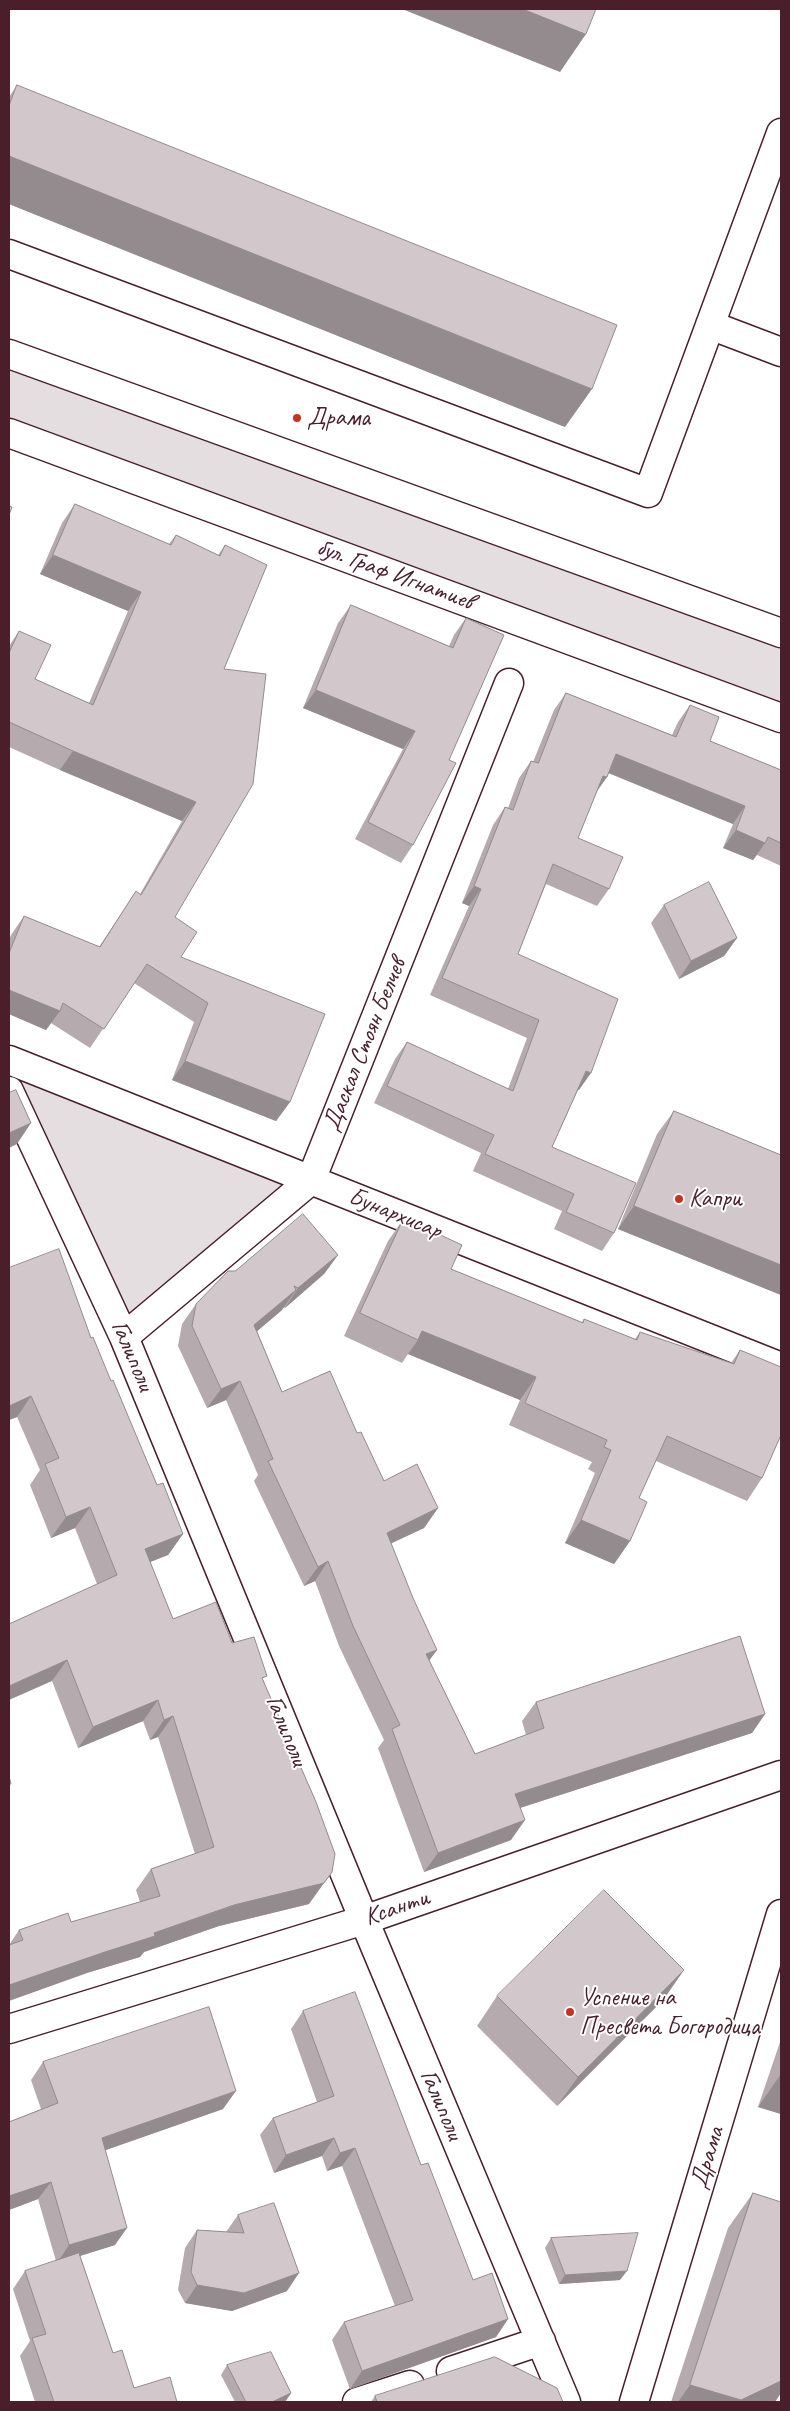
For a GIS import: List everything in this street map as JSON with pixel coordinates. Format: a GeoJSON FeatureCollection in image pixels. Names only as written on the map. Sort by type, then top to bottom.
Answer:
{"type":"FeatureCollection","features":[{"type":"Feature","properties":{"kind":"street"},"geometry":{"type":"LineString","coordinates":[[9,254],[648,493],[781,133]]}},
{"type":"Feature","properties":{"kind":"street"},"geometry":{"type":"LineString","coordinates":[[710,325],[781,352]]}},
{"type":"Feature","properties":{"kind":"street"},"geometry":{"type":"LineString","coordinates":[[9,354],[781,633]]}},
{"type":"Feature","properties":{"kind":"street","name":"бул. Граф Игнатиев"},"geometry":{"type":"LineString","coordinates":[[9,433],[781,718]]}},
{"type":"Feature","properties":{"kind":"street","name":"Даскал Стоян Белчев"},"geometry":{"type":"LineString","coordinates":[[124,1337],[311,1180],[509,683]]}},
{"type":"Feature","properties":{"kind":"street","name":"Бунархисар"},"geometry":{"type":"LineString","coordinates":[[9,1060],[781,1367]]}},
{"type":"Feature","properties":{"kind":"street","name":"Галиполи"},"geometry":{"type":"LineString","coordinates":[[9,1091],[124,1337],[364,1920],[566,2402]]}},
{"type":"Feature","properties":{"kind":"street","name":"Ксанти"},"geometry":{"type":"LineString","coordinates":[[9,2029],[364,1920],[781,1774]]}},
{"type":"Feature","properties":{"kind":"street","name":"Драма"},"geometry":{"type":"LineString","coordinates":[[634,2402],[781,1914]]}},
{"type":"Feature","properties":{"kind":"street"},"geometry":{"type":"LineString","coordinates":[[357,2402],[541,2342]]}},
{"type":"Feature","properties":{"kind":"shaded area"},"geometry":{"type":"Polygon","coordinates":[[[9,354],[781,633],[781,718],[9,433],[9,354]]]}},
{"type":"Feature","properties":{"kind":"shaded area"},"geometry":{"type":"Polygon","coordinates":[[[9,1060],[311,1180],[124,1337],[9,1091],[9,1060]]]}},
{"type":"Feature","properties":{"kind":"building"},"geometry":{"type":"Polygon","coordinates":[[[523,9],[596,9],[586,34],[523,9]]]}},
{"type":"Feature","properties":{"kind":"building"},"geometry":{"type":"Polygon","coordinates":[[[17,85],[617,325],[592,389],[9,156],[9,106],[17,85]]]}},
{"type":"Feature","properties":{"kind":"building"},"geometry":{"type":"Polygon","coordinates":[[[75,504],[171,545],[176,535],[220,556],[225,545],[267,565],[224,669],[266,674],[253,784],[175,917],[197,932],[181,957],[325,1014],[290,1102],[185,1061],[208,1003],[147,964],[104,1029],[63,1003],[60,1011],[9,990],[9,953],[24,916],[100,947],[136,891],[141,895],[196,802],[9,722],[9,653],[19,631],[51,645],[35,679],[93,705],[141,592],[53,555],[75,504]]]}},
{"type":"Feature","properties":{"kind":"building"},"geometry":{"type":"Polygon","coordinates":[[[351,605],[453,648],[466,618],[504,635],[449,760],[456,763],[413,845],[368,822],[415,731],[316,690],[351,605]]]}},
{"type":"Feature","properties":{"kind":"building"},"geometry":{"type":"Polygon","coordinates":[[[566,693],[676,737],[690,705],[719,717],[710,741],[781,770],[781,843],[768,837],[765,843],[736,830],[745,806],[616,754],[607,777],[603,776],[578,838],[623,857],[609,889],[553,864],[518,954],[618,999],[591,1073],[586,1071],[552,1147],[636,1183],[614,1233],[566,1212],[574,1194],[485,1154],[494,1135],[387,1086],[407,1042],[513,1091],[539,1020],[442,978],[481,889],[474,886],[505,807],[513,810],[531,761],[538,763],[566,693]]]}},
{"type":"Feature","properties":{"kind":"building"},"geometry":{"type":"Polygon","coordinates":[[[709,882],[737,938],[691,961],[664,905],[709,882]]]}},
{"type":"Feature","properties":{"kind":"building"},"geometry":{"type":"Polygon","coordinates":[[[16,1090],[31,1123],[9,1133],[9,1093],[16,1090]]]}},
{"type":"Feature","properties":{"kind":"building"},"geometry":{"type":"Polygon","coordinates":[[[674,1111],[781,1155],[781,1265],[634,1206],[674,1111]]]}},
{"type":"Feature","properties":{"kind":"building"},"geometry":{"type":"Polygon","coordinates":[[[303,1214],[338,1255],[298,1288],[294,1286],[296,1290],[254,1325],[282,1392],[330,1371],[357,1433],[361,1432],[384,1481],[417,1464],[438,1508],[387,1533],[413,1598],[437,1650],[426,1654],[475,1754],[544,1728],[536,1702],[740,1636],[765,1714],[515,1794],[525,1820],[438,1853],[392,1729],[400,1725],[353,1626],[328,1561],[318,1567],[268,1461],[273,1459],[240,1381],[221,1389],[192,1326],[196,1304],[228,1271],[235,1271],[303,1214]]]}},
{"type":"Feature","properties":{"kind":"building"},"geometry":{"type":"Polygon","coordinates":[[[404,1218],[462,1245],[451,1269],[583,1323],[584,1319],[637,1340],[640,1332],[734,1364],[740,1350],[781,1367],[781,1435],[762,1478],[667,1436],[639,1498],[647,1502],[630,1541],[581,1520],[611,1450],[604,1447],[607,1440],[525,1403],[536,1377],[422,1331],[418,1340],[360,1313],[404,1218]]]}},
{"type":"Feature","properties":{"kind":"building"},"geometry":{"type":"Polygon","coordinates":[[[59,1249],[91,1338],[93,1337],[111,1381],[113,1380],[157,1485],[163,1483],[183,1534],[145,1549],[173,1619],[216,1602],[232,1643],[254,1637],[267,1676],[262,1678],[316,1802],[335,1854],[332,1872],[324,1883],[234,1905],[154,1933],[155,1936],[9,1985],[9,1945],[23,1940],[19,1930],[68,1913],[71,1922],[160,1896],[151,1869],[214,1847],[173,1716],[164,1720],[158,1700],[93,1727],[67,1660],[9,1686],[9,1624],[117,1575],[90,1507],[66,1517],[45,1464],[59,1458],[31,1396],[9,1406],[9,1268],[59,1249]]]}},
{"type":"Feature","properties":{"kind":"building","name":"Успение на Пресвета Богородица"},"geometry":{"type":"Polygon","coordinates":[[[604,1890],[684,1970],[578,2077],[497,1996],[604,1890]]]}},
{"type":"Feature","properties":{"kind":"building"},"geometry":{"type":"Polygon","coordinates":[[[355,1992],[421,2165],[428,2163],[473,2280],[492,2273],[508,2319],[362,2371],[344,2322],[413,2300],[355,2148],[340,2153],[334,2138],[286,2155],[273,2118],[334,2096],[303,2011],[355,1992]]]}},
{"type":"Feature","properties":{"kind":"building"},"geometry":{"type":"Polygon","coordinates":[[[209,2007],[236,2091],[102,2138],[127,2228],[69,2245],[51,2182],[9,2196],[9,2122],[58,2103],[43,2062],[209,2007]]]}},
{"type":"Feature","properties":{"kind":"building"},"geometry":{"type":"Polygon","coordinates":[[[753,2193],[781,2202],[781,2381],[741,2400],[690,2385],[753,2193]]]}},
{"type":"Feature","properties":{"kind":"building"},"geometry":{"type":"Polygon","coordinates":[[[274,2203],[299,2273],[244,2293],[197,2285],[191,2272],[197,2230],[244,2233],[238,2215],[274,2203]]]}},
{"type":"Feature","properties":{"kind":"building"},"geometry":{"type":"Polygon","coordinates":[[[638,2233],[627,2271],[565,2275],[551,2238],[638,2233]]]}},
{"type":"Feature","properties":{"kind":"building"},"geometry":{"type":"Polygon","coordinates":[[[79,2253],[113,2353],[122,2350],[134,2388],[170,2377],[177,2402],[54,2402],[32,2338],[46,2334],[25,2271],[79,2253]]]}},
{"type":"Feature","properties":{"kind":"building"},"geometry":{"type":"Polygon","coordinates":[[[271,2352],[291,2393],[272,2402],[246,2402],[227,2365],[271,2352]]]}},
{"type":"Feature","properties":{"kind":"building"},"geometry":{"type":"Polygon","coordinates":[[[495,2357],[557,2388],[563,2402],[377,2402],[375,2396],[495,2357]]]}},
{"type":"Feature","properties":{"kind":"place","name":"Драма"},"geometry":{"type":"Point","coordinates":[297,418]}},
{"type":"Feature","properties":{"kind":"place","name":"Капри"},"geometry":{"type":"Point","coordinates":[679,1199]}},
{"type":"Feature","properties":{"kind":"place","name":"Успение на Пресвета Богородица"},"geometry":{"type":"Point","coordinates":[570,2012]}}]}
